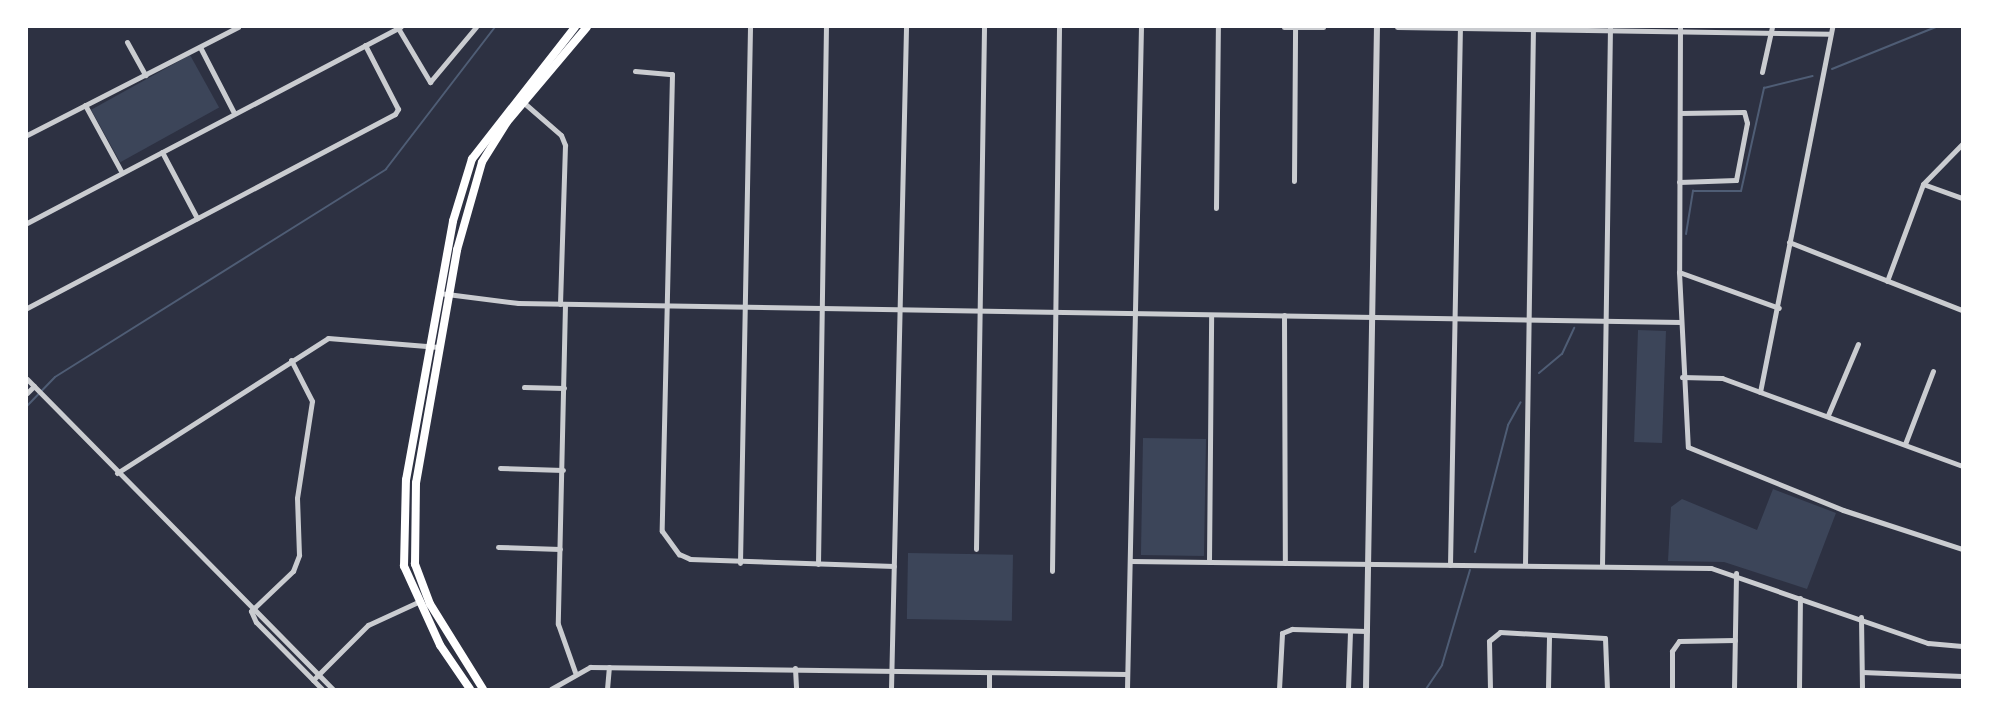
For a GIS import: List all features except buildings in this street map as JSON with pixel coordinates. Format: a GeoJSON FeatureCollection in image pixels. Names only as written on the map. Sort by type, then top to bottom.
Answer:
{"type":"FeatureCollection","features":[{"type":"Feature","properties":{"kind":"main road"},"geometry":{"type":"LineString","coordinates":[[483,689],[430,604],[415,564],[416,483],[439,347],[444,293],[472,159],[574,27]]}},
{"type":"Feature","properties":{"kind":"main road"},"geometry":{"type":"LineString","coordinates":[[470,689],[418,602],[405,566],[406,480],[429,347],[482,162],[523,102],[587,27]]}},
{"type":"Feature","properties":{"kind":"street"},"geometry":{"type":"LineString","coordinates":[[27,135],[238,27]]}},
{"type":"Feature","properties":{"kind":"street"},"geometry":{"type":"LineString","coordinates":[[27,223],[399,28],[430,81],[476,27]]}},
{"type":"Feature","properties":{"kind":"street"},"geometry":{"type":"LineString","coordinates":[[740,563],[750,27]]}},
{"type":"Feature","properties":{"kind":"street"},"geometry":{"type":"LineString","coordinates":[[818,564],[825,27]]}},
{"type":"Feature","properties":{"kind":"street"},"geometry":{"type":"LineString","coordinates":[[891,689],[906,27]]}},
{"type":"Feature","properties":{"kind":"street"},"geometry":{"type":"LineString","coordinates":[[976,549],[977,311],[984,27]]}},
{"type":"Feature","properties":{"kind":"street"},"geometry":{"type":"LineString","coordinates":[[1052,571],[1053,312],[1059,27]]}},
{"type":"Feature","properties":{"kind":"street"},"geometry":{"type":"LineString","coordinates":[[1127,689],[1141,27]]}},
{"type":"Feature","properties":{"kind":"street"},"geometry":{"type":"LineString","coordinates":[[1216,208],[1218,27]]}},
{"type":"Feature","properties":{"kind":"street"},"geometry":{"type":"LineString","coordinates":[[1284,27],[1323,27]]}},
{"type":"Feature","properties":{"kind":"street"},"geometry":{"type":"LineString","coordinates":[[1294,181],[1295,27]]}},
{"type":"Feature","properties":{"kind":"street"},"geometry":{"type":"LineString","coordinates":[[1366,689],[1377,27]]}},
{"type":"Feature","properties":{"kind":"street"},"geometry":{"type":"LineString","coordinates":[[1397,27],[1680,30],[1770,36],[1830,34]]}},
{"type":"Feature","properties":{"kind":"street"},"geometry":{"type":"LineString","coordinates":[[1762,72],[1772,27]]}},
{"type":"Feature","properties":{"kind":"street"},"geometry":{"type":"LineString","coordinates":[[1760,392],[1779,308],[1789,242],[1832,27]]}},
{"type":"Feature","properties":{"kind":"street"},"geometry":{"type":"LineString","coordinates":[[1450,565],[1460,28]]}},
{"type":"Feature","properties":{"kind":"street"},"geometry":{"type":"LineString","coordinates":[[1525,566],[1533,29]]}},
{"type":"Feature","properties":{"kind":"street"},"geometry":{"type":"LineString","coordinates":[[1602,566],[1610,29]]}},
{"type":"Feature","properties":{"kind":"street"},"geometry":{"type":"LineString","coordinates":[[1680,30],[1679,272],[1682,376],[1688,447],[1843,510],[1962,549]]}},
{"type":"Feature","properties":{"kind":"street"},"geometry":{"type":"LineString","coordinates":[[127,42],[145,75]]}},
{"type":"Feature","properties":{"kind":"street"},"geometry":{"type":"LineString","coordinates":[[27,308],[395,114],[365,45]]}},
{"type":"Feature","properties":{"kind":"street"},"geometry":{"type":"LineString","coordinates":[[200,47],[234,113]]}},
{"type":"Feature","properties":{"kind":"street"},"geometry":{"type":"LineString","coordinates":[[635,71],[672,74],[664,304],[662,531],[679,555],[690,560],[894,566]]}},
{"type":"Feature","properties":{"kind":"street"},"geometry":{"type":"LineString","coordinates":[[523,102],[561,135],[565,145],[562,304],[563,470],[558,624],[574,672]]}},
{"type":"Feature","properties":{"kind":"street"},"geometry":{"type":"LineString","coordinates":[[85,105],[122,173]]}},
{"type":"Feature","properties":{"kind":"street"},"geometry":{"type":"LineString","coordinates":[[1679,182],[1729,182],[1737,178],[1747,115],[1680,113]]}},
{"type":"Feature","properties":{"kind":"street"},"geometry":{"type":"LineString","coordinates":[[1887,281],[1923,184],[1962,144]]}},
{"type":"Feature","properties":{"kind":"street"},"geometry":{"type":"LineString","coordinates":[[162,152],[197,218]]}},
{"type":"Feature","properties":{"kind":"street"},"geometry":{"type":"LineString","coordinates":[[1923,184],[1962,198]]}},
{"type":"Feature","properties":{"kind":"street"},"geometry":{"type":"LineString","coordinates":[[1789,242],[1962,310]]}},
{"type":"Feature","properties":{"kind":"street"},"geometry":{"type":"LineString","coordinates":[[1679,272],[1779,308]]}},
{"type":"Feature","properties":{"kind":"street"},"geometry":{"type":"LineString","coordinates":[[444,293],[562,304],[1681,322]]}},
{"type":"Feature","properties":{"kind":"street"},"geometry":{"type":"LineString","coordinates":[[1209,562],[1211,315]]}},
{"type":"Feature","properties":{"kind":"street"},"geometry":{"type":"LineString","coordinates":[[1284,315],[1285,563]]}},
{"type":"Feature","properties":{"kind":"street"},"geometry":{"type":"LineString","coordinates":[[117,473],[291,360],[337,335],[439,347]]}},
{"type":"Feature","properties":{"kind":"street"},"geometry":{"type":"LineString","coordinates":[[1828,415],[1858,344]]}},
{"type":"Feature","properties":{"kind":"street"},"geometry":{"type":"LineString","coordinates":[[251,611],[293,571],[299,555],[297,498],[312,401],[291,360]]}},
{"type":"Feature","properties":{"kind":"street"},"geometry":{"type":"LineString","coordinates":[[1905,444],[1933,371]]}},
{"type":"Feature","properties":{"kind":"street"},"geometry":{"type":"LineString","coordinates":[[1682,376],[1722,378],[1962,466]]}},
{"type":"Feature","properties":{"kind":"street"},"geometry":{"type":"LineString","coordinates":[[27,379],[251,611],[333,689]]}},
{"type":"Feature","properties":{"kind":"street"},"geometry":{"type":"LineString","coordinates":[[524,387],[564,388]]}},
{"type":"Feature","properties":{"kind":"street"},"geometry":{"type":"LineString","coordinates":[[27,393],[35,388]]}},
{"type":"Feature","properties":{"kind":"street"},"geometry":{"type":"LineString","coordinates":[[500,468],[563,470]]}},
{"type":"Feature","properties":{"kind":"street"},"geometry":{"type":"LineString","coordinates":[[498,547],[560,549]]}},
{"type":"Feature","properties":{"kind":"street"},"geometry":{"type":"LineString","coordinates":[[1130,561],[1711,568],[1736,573],[1928,643],[1962,646]]}},
{"type":"Feature","properties":{"kind":"street"},"geometry":{"type":"LineString","coordinates":[[1734,689],[1736,573]]}},
{"type":"Feature","properties":{"kind":"street"},"geometry":{"type":"LineString","coordinates":[[1799,689],[1800,598]]}},
{"type":"Feature","properties":{"kind":"street"},"geometry":{"type":"LineString","coordinates":[[313,680],[368,625],[418,602]]}},
{"type":"Feature","properties":{"kind":"street"},"geometry":{"type":"LineString","coordinates":[[251,611],[277,645],[322,689]]}},
{"type":"Feature","properties":{"kind":"street"},"geometry":{"type":"LineString","coordinates":[[1861,617],[1862,689]]}},
{"type":"Feature","properties":{"kind":"street"},"geometry":{"type":"LineString","coordinates":[[1279,689],[1282,633],[1292,629],[1367,631]]}},
{"type":"Feature","properties":{"kind":"street"},"geometry":{"type":"LineString","coordinates":[[1348,689],[1350,631]]}},
{"type":"Feature","properties":{"kind":"street"},"geometry":{"type":"LineString","coordinates":[[1490,689],[1489,641],[1500,632],[1605,638],[1607,689]]}},
{"type":"Feature","properties":{"kind":"street"},"geometry":{"type":"LineString","coordinates":[[1548,689],[1549,634]]}},
{"type":"Feature","properties":{"kind":"street"},"geometry":{"type":"LineString","coordinates":[[277,645],[283,639]]}},
{"type":"Feature","properties":{"kind":"street"},"geometry":{"type":"LineString","coordinates":[[1672,689],[1672,651],[1679,641],[1735,640]]}},
{"type":"Feature","properties":{"kind":"street"},"geometry":{"type":"LineString","coordinates":[[290,658],[296,652]]}},
{"type":"Feature","properties":{"kind":"street"},"geometry":{"type":"LineString","coordinates":[[551,689],[574,672],[609,667],[795,668],[989,674],[1127,674]]}},
{"type":"Feature","properties":{"kind":"street"},"geometry":{"type":"LineString","coordinates":[[607,689],[609,667]]}},
{"type":"Feature","properties":{"kind":"street"},"geometry":{"type":"LineString","coordinates":[[795,668],[796,689]]}},
{"type":"Feature","properties":{"kind":"street"},"geometry":{"type":"LineString","coordinates":[[1862,672],[1962,676]]}},
{"type":"Feature","properties":{"kind":"street"},"geometry":{"type":"LineString","coordinates":[[989,674],[989,689]]}},
{"type":"Feature","properties":{"kind":"shaded area"},"geometry":{"type":"Polygon","coordinates":[[[190,55],[219,107],[120,162],[91,110],[190,55]]]}},
{"type":"Feature","properties":{"kind":"shaded area"},"geometry":{"type":"Polygon","coordinates":[[[1638,330],[1666,331],[1662,443],[1634,442],[1638,330]]]}},
{"type":"Feature","properties":{"kind":"shaded area"},"geometry":{"type":"Polygon","coordinates":[[[1143,438],[1206,439],[1204,556],[1141,555],[1143,438]]]}},
{"type":"Feature","properties":{"kind":"shaded area"},"geometry":{"type":"Polygon","coordinates":[[[1773,489],[1836,513],[1807,589],[1724,562],[1668,561],[1671,507],[1682,499],[1757,530],[1773,489]]]}},
{"type":"Feature","properties":{"kind":"shaded area"},"geometry":{"type":"Polygon","coordinates":[[[908,553],[1013,555],[1012,621],[907,619],[908,553]]]}},
{"type":"Feature","properties":{"kind":"waterway"},"geometry":{"type":"LineString","coordinates":[[27,406],[55,377],[386,169],[495,27]]}},
{"type":"Feature","properties":{"kind":"waterway"},"geometry":{"type":"LineString","coordinates":[[1832,69],[1936,27]]}},
{"type":"Feature","properties":{"kind":"waterway"},"geometry":{"type":"LineString","coordinates":[[1686,234],[1693,191],[1741,191],[1764,88],[1813,76]]}},
{"type":"Feature","properties":{"kind":"waterway"},"geometry":{"type":"LineString","coordinates":[[1539,373],[1562,354],[1574,328]]}},
{"type":"Feature","properties":{"kind":"waterway"},"geometry":{"type":"LineString","coordinates":[[1475,552],[1508,425],[1521,402]]}},
{"type":"Feature","properties":{"kind":"waterway"},"geometry":{"type":"LineString","coordinates":[[1426,689],[1442,665],[1470,570]]}}]}
